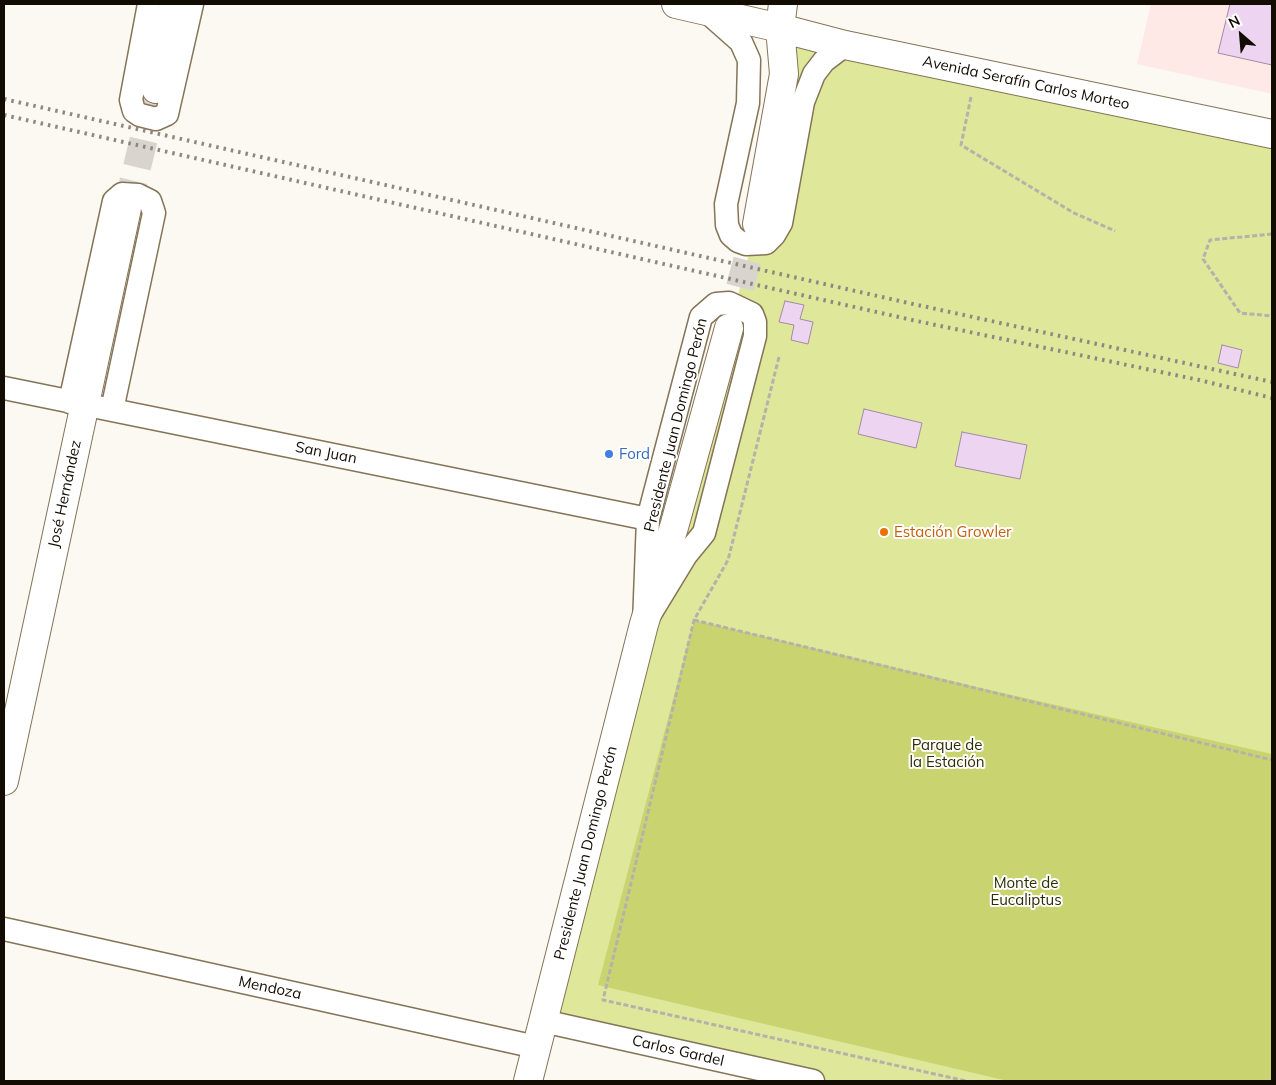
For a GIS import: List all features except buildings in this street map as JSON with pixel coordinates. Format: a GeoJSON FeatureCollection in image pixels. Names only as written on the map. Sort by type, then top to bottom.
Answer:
{"type":"FeatureCollection","features":[{"type":"Feature","properties":{"kind":"main road"},"geometry":{"type":"LineString","coordinates":[[156,89],[174,4]]}},
{"type":"Feature","properties":{"kind":"main road","name":"Avenida Serafín Carlos Morteo"},"geometry":{"type":"LineString","coordinates":[[676,4],[706,11],[781,16],[845,45],[1272,134]]}},
{"type":"Feature","properties":{"kind":"main road"},"geometry":{"type":"LineString","coordinates":[[757,224],[784,74],[781,16]]}},
{"type":"Feature","properties":{"kind":"main road","name":"José Hernández"},"geometry":{"type":"LineString","coordinates":[[4,780],[77,403],[127,208]]}},
{"type":"Feature","properties":{"kind":"main road","name":"Presidente Juan Domingo Perón"},"geometry":{"type":"LineString","coordinates":[[528,1081],[644,624],[674,527],[730,328]]}},
{"type":"Feature","properties":{"kind":"street"},"geometry":{"type":"LineString","coordinates":[[149,4],[131,100],[134,111],[140,115],[156,119],[167,114],[192,4]]}},
{"type":"Feature","properties":{"kind":"street"},"geometry":{"type":"LineString","coordinates":[[706,11],[741,42],[749,60],[748,103],[726,204],[726,225],[731,235],[738,241],[746,244],[766,243],[774,235],[781,223],[803,102],[814,74],[819,67],[845,45]]}},
{"type":"Feature","properties":{"kind":"street","name":"José Hernández"},"geometry":{"type":"LineString","coordinates":[[77,403],[114,201],[122,194],[138,194],[150,201],[154,213],[112,410]]}},
{"type":"Feature","properties":{"kind":"street","name":"Presidente Juan Domingo Perón"},"geometry":{"type":"LineString","coordinates":[[716,304],[729,304],[752,314],[755,322],[754,336],[704,533],[686,555],[644,624],[648,519],[701,316],[716,304]]}},
{"type":"Feature","properties":{"kind":"street","name":"San Juan"},"geometry":{"type":"LineString","coordinates":[[4,388],[648,519]]}},
{"type":"Feature","properties":{"kind":"street","name":"Mendoza"},"geometry":{"type":"LineString","coordinates":[[4,929],[536,1047]]}},
{"type":"Feature","properties":{"kind":"street","name":"Carlos Gardel"},"geometry":{"type":"LineString","coordinates":[[543,1020],[813,1081]]}},
{"type":"Feature","properties":{"kind":"path"},"geometry":{"type":"LineString","coordinates":[[972,92],[961,145],[1074,213],[1115,231]]}},
{"type":"Feature","properties":{"kind":"path"},"geometry":{"type":"LineString","coordinates":[[1272,234],[1210,240],[1203,259],[1240,313],[1272,316]]}},
{"type":"Feature","properties":{"kind":"path"},"geometry":{"type":"LineString","coordinates":[[779,356],[728,560],[694,620],[603,1000],[966,1081]]}},
{"type":"Feature","properties":{"kind":"path"},"geometry":{"type":"LineString","coordinates":[[694,620],[1272,760]]}},
{"type":"Feature","properties":{"kind":"shaded area"},"geometry":{"type":"Polygon","coordinates":[[[1151,4],[1272,4],[1272,94],[1137,64],[1151,4]]]}},
{"type":"Feature","properties":{"kind":"green space","name":"Parque de la Estación"},"geometry":{"type":"Polygon","coordinates":[[[780,28],[1272,134],[1272,1081],[813,1081],[543,1021],[757,224],[780,28]]]}},
{"type":"Feature","properties":{"kind":"green space","name":"Monte de Eucaliptus"},"geometry":{"type":"Polygon","coordinates":[[[694,620],[1272,754],[1272,1081],[1008,1081],[598,985],[694,620]]]}},
{"type":"Feature","properties":{"kind":"tunnel"},"geometry":{"type":"LineString","coordinates":[[127,208],[156,89]]}},
{"type":"Feature","properties":{"kind":"tunnel"},"geometry":{"type":"LineString","coordinates":[[729,328],[757,224]]}},
{"type":"Feature","properties":{"kind":"railway"},"geometry":{"type":"LineString","coordinates":[[4,99],[913,304],[1272,382]]}},
{"type":"Feature","properties":{"kind":"railway"},"geometry":{"type":"LineString","coordinates":[[4,115],[912,320],[1199,380],[1272,398]]}},
{"type":"Feature","properties":{"kind":"place","name":"Ford"},"geometry":{"type":"Point","coordinates":[609,454]}},
{"type":"Feature","properties":{"kind":"place","name":"Estación Growler"},"geometry":{"type":"Point","coordinates":[884,532]}}]}
